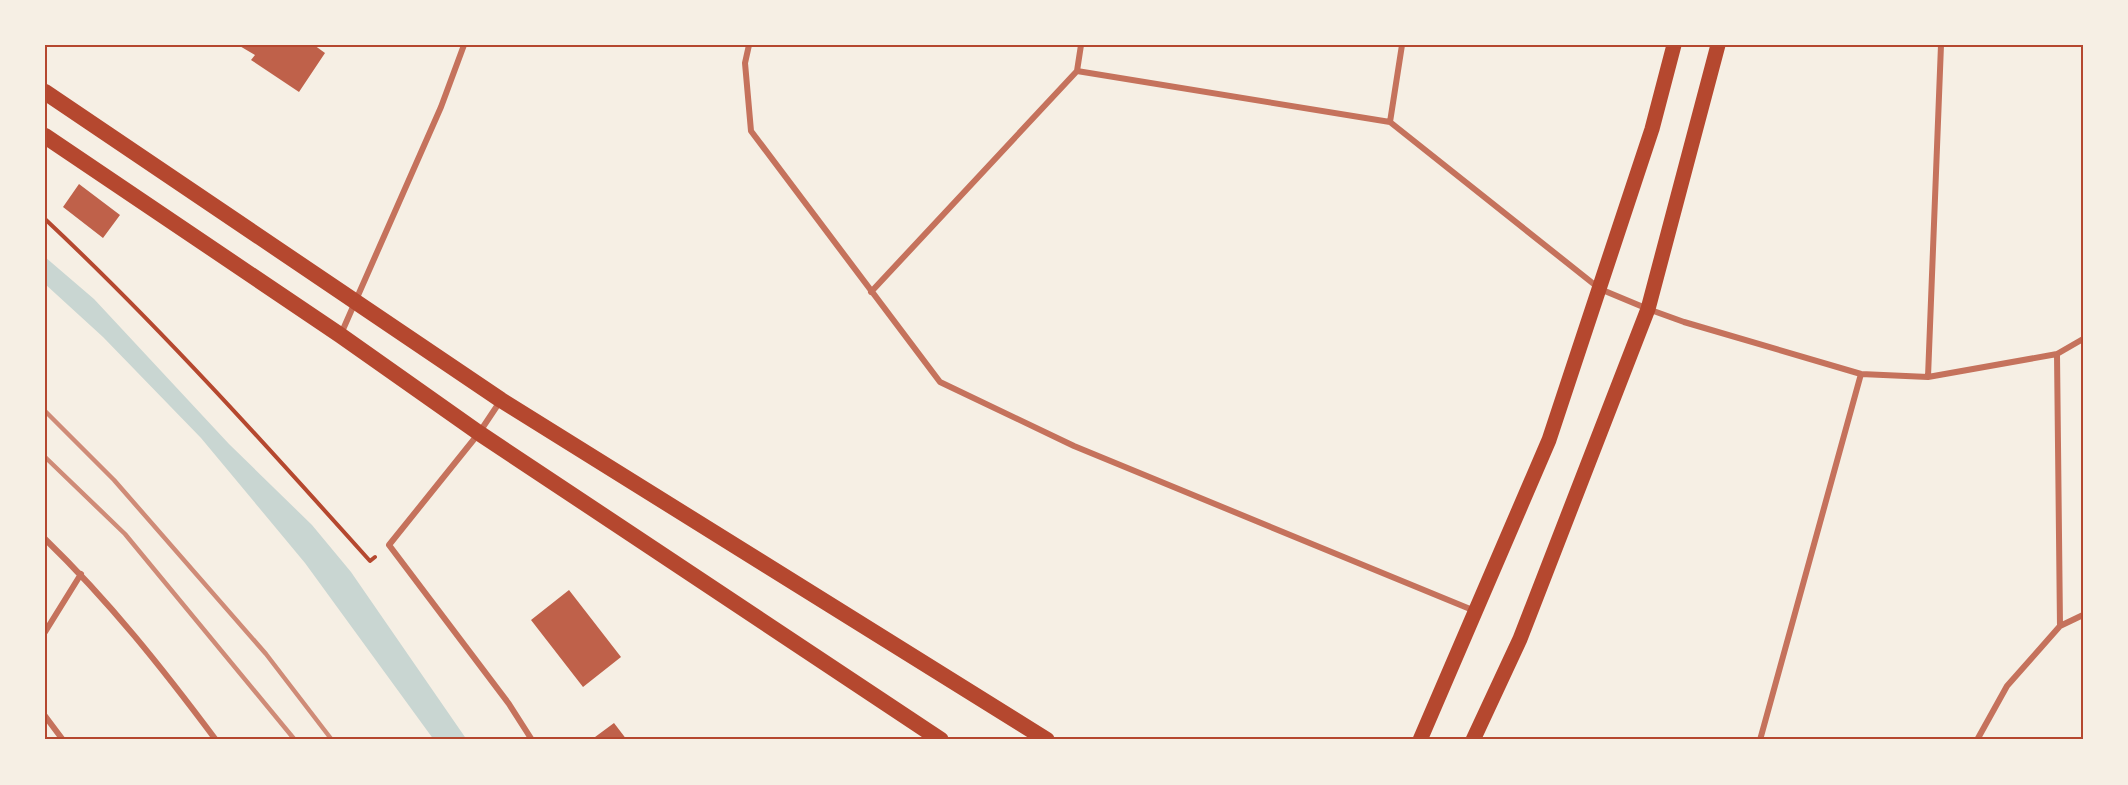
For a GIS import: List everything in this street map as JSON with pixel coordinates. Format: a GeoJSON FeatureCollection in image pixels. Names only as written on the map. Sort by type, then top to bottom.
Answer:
{"type":"FeatureCollection","features":[{"type":"Feature","properties":{"kind":"highway"},"geometry":{"type":"LineString","coordinates":[[45,92],[501,400],[1047,740]]}},
{"type":"Feature","properties":{"kind":"highway"},"geometry":{"type":"LineString","coordinates":[[45,136],[340,335],[479,433],[941,740]]}},
{"type":"Feature","properties":{"kind":"main road"},"geometry":{"type":"LineString","coordinates":[[1420,740],[1549,440],[1652,129],[1674,45]]}},
{"type":"Feature","properties":{"kind":"main road"},"geometry":{"type":"LineString","coordinates":[[1473,740],[1520,639],[1648,309],[1718,45]]}},
{"type":"Feature","properties":{"kind":"street"},"geometry":{"type":"LineString","coordinates":[[340,335],[441,107],[464,45]]}},
{"type":"Feature","properties":{"kind":"street"},"geometry":{"type":"LineString","coordinates":[[748,45],[745,63],[752,131],[940,382],[1074,446],[1475,611]]}},
{"type":"Feature","properties":{"kind":"street"},"geometry":{"type":"LineString","coordinates":[[871,292],[1077,71],[1081,45]]}},
{"type":"Feature","properties":{"kind":"street"},"geometry":{"type":"LineString","coordinates":[[1390,122],[1402,45]]}},
{"type":"Feature","properties":{"kind":"street"},"geometry":{"type":"LineString","coordinates":[[1928,377],[1941,45]]}},
{"type":"Feature","properties":{"kind":"street"},"geometry":{"type":"LineString","coordinates":[[1077,71],[1390,122],[1600,289],[1684,322],[1861,374],[1928,377],[2058,354],[2083,339]]}},
{"type":"Feature","properties":{"kind":"street"},"geometry":{"type":"LineString","coordinates":[[2058,354],[2060,626]]}},
{"type":"Feature","properties":{"kind":"street"},"geometry":{"type":"LineString","coordinates":[[1760,740],[1861,374]]}},
{"type":"Feature","properties":{"kind":"street"},"geometry":{"type":"LineString","coordinates":[[501,400],[479,433],[389,544],[509,705],[532,740]]}},
{"type":"Feature","properties":{"kind":"street"},"geometry":{"type":"LineString","coordinates":[[45,539],[81,574],[157,661],[216,740]]}},
{"type":"Feature","properties":{"kind":"street"},"geometry":{"type":"LineString","coordinates":[[45,632],[81,574]]}},
{"type":"Feature","properties":{"kind":"street"},"geometry":{"type":"LineString","coordinates":[[1977,740],[2007,686],[2060,626],[2083,615]]}},
{"type":"Feature","properties":{"kind":"street"},"geometry":{"type":"LineString","coordinates":[[45,716],[63,740]]}},
{"type":"Feature","properties":{"kind":"path"},"geometry":{"type":"LineString","coordinates":[[45,219],[117,287],[265,443],[370,561],[389,544]]}},
{"type":"Feature","properties":{"kind":"shaded area"},"geometry":{"type":"Polygon","coordinates":[[[45,257],[94,299],[229,444],[312,525],[351,572],[467,740],[434,740],[305,563],[201,438],[103,337],[45,284],[45,257]]]}},
{"type":"Feature","properties":{"kind":"building"},"geometry":{"type":"Polygon","coordinates":[[[238,45],[314,45],[325,53],[299,92],[251,60],[255,55],[238,45]]]}},
{"type":"Feature","properties":{"kind":"building"},"geometry":{"type":"Polygon","coordinates":[[[79,184],[120,215],[103,238],[63,207],[79,184]]]}},
{"type":"Feature","properties":{"kind":"building"},"geometry":{"type":"Polygon","coordinates":[[[569,590],[621,657],[583,687],[531,620],[569,590]]]}},
{"type":"Feature","properties":{"kind":"building"},"geometry":{"type":"Polygon","coordinates":[[[614,723],[627,740],[591,740],[614,723]]]}},
{"type":"Feature","properties":{"kind":"railway"},"geometry":{"type":"LineString","coordinates":[[45,411],[114,480],[266,654],[332,740]]}},
{"type":"Feature","properties":{"kind":"railway"},"geometry":{"type":"LineString","coordinates":[[45,457],[125,534],[295,740]]}}]}
